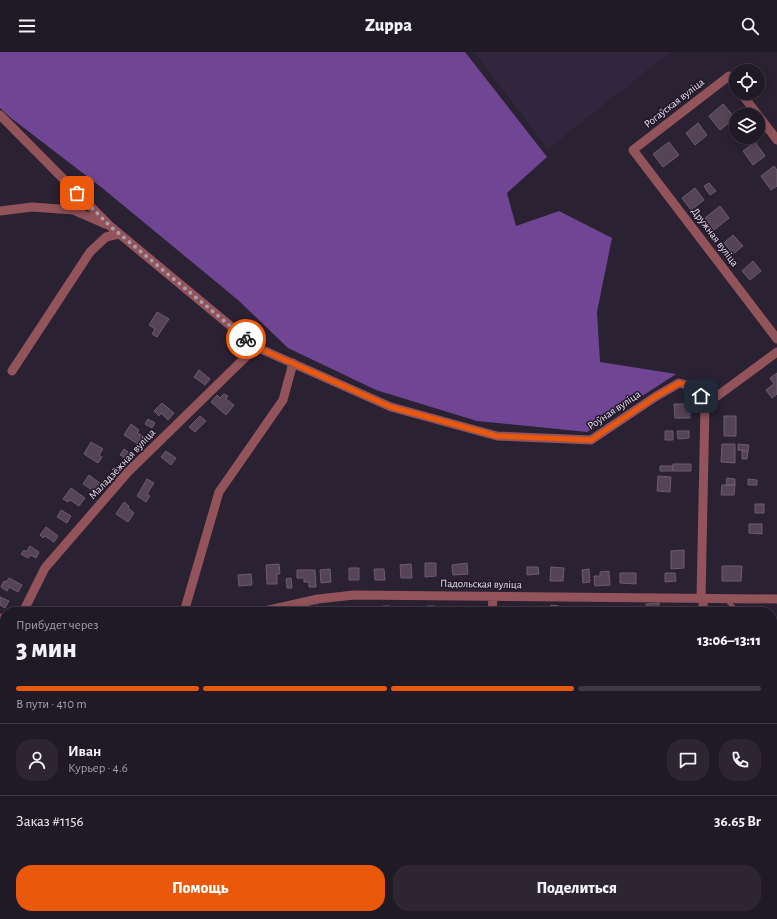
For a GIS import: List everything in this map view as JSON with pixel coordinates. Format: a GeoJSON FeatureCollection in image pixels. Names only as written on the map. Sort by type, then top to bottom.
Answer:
{"type":"FeatureCollection","features":[{"type":"Feature","properties":{"kind":"street","name":"Рогаўская вуліца"},"geometry":{"type":"LineString","coordinates":[[633,150],[728,76],[729,77]]}},
{"type":"Feature","properties":{"kind":"street"},"geometry":{"type":"LineString","coordinates":[[746,100],[777,140]]}},
{"type":"Feature","properties":{"kind":"street"},"geometry":{"type":"LineString","coordinates":[[0,115],[110,226],[256,347],[293,363],[283,400],[219,492],[185,607]]}},
{"type":"Feature","properties":{"kind":"street","name":"Дружная вуліца"},"geometry":{"type":"LineString","coordinates":[[633,150],[777,339]]}},
{"type":"Feature","properties":{"kind":"street"},"geometry":{"type":"LineString","coordinates":[[0,211],[32,207],[73,210],[110,226]]}},
{"type":"Feature","properties":{"kind":"street"},"geometry":{"type":"LineString","coordinates":[[12,371],[90,252],[106,237],[120,234]]}},
{"type":"Feature","properties":{"kind":"street","name":"Маладзёжная вуліца"},"geometry":{"type":"LineString","coordinates":[[26,607],[45,568],[128,472],[256,347]]}},
{"type":"Feature","properties":{"kind":"street"},"geometry":{"type":"LineString","coordinates":[[705,405],[777,352]]}},
{"type":"Feature","properties":{"kind":"street","name":"Роўная вуліца"},"geometry":{"type":"LineString","coordinates":[[293,363],[391,407],[497,436],[591,440],[655,397],[679,383],[698,388],[705,405],[702,607]]}},
{"type":"Feature","properties":{"kind":"street","name":"Падольская вуліца"},"geometry":{"type":"LineString","coordinates":[[282,607],[318,599],[354,594],[493,597],[777,599]]}},
{"type":"Feature","properties":{"kind":"street"},"geometry":{"type":"LineString","coordinates":[[492,607],[493,597]]}},
{"type":"Feature","properties":{"kind":"lane"},"geometry":{"type":"LineString","coordinates":[[725,598],[733,607]]}},
{"type":"Feature","properties":{"kind":"shaded area"},"geometry":{"type":"Polygon","coordinates":[[[0,52],[465,52],[547,157],[507,193],[516,226],[559,211],[612,238],[597,312],[600,362],[676,374],[587,432],[477,421],[376,390],[288,348],[238,300],[101,187],[11,118],[0,108],[0,52]]]}},
{"type":"Feature","properties":{"kind":"shaded area"},"geometry":{"type":"Polygon","coordinates":[[[474,52],[670,52],[548,149],[474,52]]]}},
{"type":"Feature","properties":{"kind":"building"},"geometry":{"type":"Polygon","coordinates":[[[723,104],[729,111],[729,123],[720,130],[709,116],[723,104]]]}},
{"type":"Feature","properties":{"kind":"building"},"geometry":{"type":"Polygon","coordinates":[[[698,123],[707,135],[695,145],[686,133],[698,123]]]}},
{"type":"Feature","properties":{"kind":"building"},"geometry":{"type":"Polygon","coordinates":[[[669,142],[679,155],[663,167],[653,154],[669,142]]]}},
{"type":"Feature","properties":{"kind":"building"},"geometry":{"type":"Polygon","coordinates":[[[752,144],[756,144],[765,156],[753,165],[743,151],[752,144]]]}},
{"type":"Feature","properties":{"kind":"building"},"geometry":{"type":"Polygon","coordinates":[[[774,166],[777,170],[777,186],[771,190],[761,176],[774,166]]]}},
{"type":"Feature","properties":{"kind":"building"},"geometry":{"type":"Polygon","coordinates":[[[709,183],[716,191],[710,195],[704,186],[709,183]]]}},
{"type":"Feature","properties":{"kind":"building"},"geometry":{"type":"Polygon","coordinates":[[[695,188],[704,200],[691,210],[682,198],[695,188]]]}},
{"type":"Feature","properties":{"kind":"building"},"geometry":{"type":"Polygon","coordinates":[[[720,206],[729,218],[714,230],[705,218],[720,206]]]}},
{"type":"Feature","properties":{"kind":"building"},"geometry":{"type":"Polygon","coordinates":[[[733,235],[743,246],[733,254],[724,243],[733,235]]]}},
{"type":"Feature","properties":{"kind":"building"},"geometry":{"type":"Polygon","coordinates":[[[753,261],[761,271],[750,280],[742,271],[753,261]]]}},
{"type":"Feature","properties":{"kind":"building"},"geometry":{"type":"Polygon","coordinates":[[[157,312],[169,319],[157,337],[152,334],[155,329],[149,325],[157,312]]]}},
{"type":"Feature","properties":{"kind":"building"},"geometry":{"type":"Polygon","coordinates":[[[199,370],[210,379],[205,385],[194,377],[199,370]]]}},
{"type":"Feature","properties":{"kind":"building"},"geometry":{"type":"Polygon","coordinates":[[[777,373],[777,394],[772,398],[766,390],[774,384],[770,378],[777,373]]]}},
{"type":"Feature","properties":{"kind":"building"},"geometry":{"type":"Polygon","coordinates":[[[224,394],[228,396],[226,399],[234,405],[226,415],[211,402],[217,395],[220,398],[224,394]]]}},
{"type":"Feature","properties":{"kind":"building"},"geometry":{"type":"Polygon","coordinates":[[[162,403],[174,413],[168,420],[161,413],[159,416],[154,411],[162,403]]]}},
{"type":"Feature","properties":{"kind":"building"},"geometry":{"type":"Polygon","coordinates":[[[674,404],[689,404],[690,418],[675,418],[674,404]]]}},
{"type":"Feature","properties":{"kind":"building"},"geometry":{"type":"Polygon","coordinates":[[[200,416],[206,421],[195,432],[189,427],[200,416]]]}},
{"type":"Feature","properties":{"kind":"building"},"geometry":{"type":"Polygon","coordinates":[[[724,416],[736,416],[736,436],[724,436],[724,416]]]}},
{"type":"Feature","properties":{"kind":"building"},"geometry":{"type":"Polygon","coordinates":[[[148,419],[155,423],[152,428],[145,424],[148,419]]]}},
{"type":"Feature","properties":{"kind":"building"},"geometry":{"type":"Polygon","coordinates":[[[131,424],[139,430],[137,433],[143,436],[138,444],[124,435],[131,424]]]}},
{"type":"Feature","properties":{"kind":"building"},"geometry":{"type":"Polygon","coordinates":[[[665,431],[673,431],[673,440],[665,440],[665,431]]]}},
{"type":"Feature","properties":{"kind":"building"},"geometry":{"type":"Polygon","coordinates":[[[677,431],[689,431],[689,438],[678,439],[677,431]]]}},
{"type":"Feature","properties":{"kind":"building"},"geometry":{"type":"Polygon","coordinates":[[[91,442],[103,449],[99,455],[102,457],[98,463],[84,454],[91,442]]]}},
{"type":"Feature","properties":{"kind":"building"},"geometry":{"type":"Polygon","coordinates":[[[722,444],[735,444],[735,463],[721,462],[722,444]]]}},
{"type":"Feature","properties":{"kind":"building"},"geometry":{"type":"Polygon","coordinates":[[[738,444],[749,445],[748,451],[738,450],[738,444]]]}},
{"type":"Feature","properties":{"kind":"building"},"geometry":{"type":"Polygon","coordinates":[[[124,449],[132,455],[129,460],[120,455],[124,449]]]}},
{"type":"Feature","properties":{"kind":"building"},"geometry":{"type":"Polygon","coordinates":[[[742,450],[748,451],[747,459],[742,459],[742,450]]]}},
{"type":"Feature","properties":{"kind":"building"},"geometry":{"type":"Polygon","coordinates":[[[166,451],[176,458],[171,465],[161,457],[166,451]]]}},
{"type":"Feature","properties":{"kind":"building"},"geometry":{"type":"Polygon","coordinates":[[[673,464],[691,464],[691,471],[673,471],[673,464]]]}},
{"type":"Feature","properties":{"kind":"building"},"geometry":{"type":"Polygon","coordinates":[[[660,466],[673,466],[673,471],[660,471],[660,466]]]}},
{"type":"Feature","properties":{"kind":"building"},"geometry":{"type":"Polygon","coordinates":[[[89,475],[101,484],[95,492],[83,484],[89,475]]]}},
{"type":"Feature","properties":{"kind":"building"},"geometry":{"type":"Polygon","coordinates":[[[658,476],[671,477],[670,492],[657,491],[658,476]]]}},
{"type":"Feature","properties":{"kind":"building"},"geometry":{"type":"Polygon","coordinates":[[[727,478],[735,479],[735,485],[726,485],[727,478]]]}},
{"type":"Feature","properties":{"kind":"building"},"geometry":{"type":"Polygon","coordinates":[[[147,479],[154,483],[147,494],[150,496],[146,502],[137,496],[147,479]]]}},
{"type":"Feature","properties":{"kind":"building"},"geometry":{"type":"Polygon","coordinates":[[[748,479],[757,480],[757,485],[748,485],[748,479]]]}},
{"type":"Feature","properties":{"kind":"building"},"geometry":{"type":"Polygon","coordinates":[[[722,485],[735,485],[734,495],[721,495],[722,485]]]}},
{"type":"Feature","properties":{"kind":"building"},"geometry":{"type":"Polygon","coordinates":[[[71,488],[85,498],[79,506],[70,500],[68,502],[63,499],[71,488]]]}},
{"type":"Feature","properties":{"kind":"building"},"geometry":{"type":"Polygon","coordinates":[[[124,502],[134,513],[128,522],[116,514],[124,502]]]}},
{"type":"Feature","properties":{"kind":"building"},"geometry":{"type":"Polygon","coordinates":[[[755,504],[764,504],[764,513],[755,513],[755,504]]]}},
{"type":"Feature","properties":{"kind":"building"},"geometry":{"type":"Polygon","coordinates":[[[61,510],[71,516],[67,523],[57,517],[61,510]]]}},
{"type":"Feature","properties":{"kind":"building"},"geometry":{"type":"Polygon","coordinates":[[[749,524],[762,524],[762,534],[749,533],[749,524]]]}},
{"type":"Feature","properties":{"kind":"building"},"geometry":{"type":"Polygon","coordinates":[[[46,527],[58,536],[54,542],[45,536],[43,538],[40,535],[46,527]]]}},
{"type":"Feature","properties":{"kind":"building"},"geometry":{"type":"Polygon","coordinates":[[[30,546],[39,552],[36,558],[31,555],[28,558],[21,554],[24,550],[26,552],[30,546]]]}},
{"type":"Feature","properties":{"kind":"building"},"geometry":{"type":"Polygon","coordinates":[[[684,550],[684,568],[671,569],[671,551],[684,550]]]}},
{"type":"Feature","properties":{"kind":"building"},"geometry":{"type":"Polygon","coordinates":[[[425,563],[436,563],[436,576],[425,577],[425,563]]]}},
{"type":"Feature","properties":{"kind":"building"},"geometry":{"type":"Polygon","coordinates":[[[467,563],[468,574],[453,575],[452,565],[467,563]]]}},
{"type":"Feature","properties":{"kind":"building"},"geometry":{"type":"Polygon","coordinates":[[[279,564],[280,574],[277,574],[277,584],[267,584],[266,565],[279,564]]]}},
{"type":"Feature","properties":{"kind":"building"},"geometry":{"type":"Polygon","coordinates":[[[411,564],[412,578],[401,578],[400,565],[411,564]]]}},
{"type":"Feature","properties":{"kind":"building"},"geometry":{"type":"Polygon","coordinates":[[[722,566],[742,566],[741,581],[722,581],[722,566]]]}},
{"type":"Feature","properties":{"kind":"building"},"geometry":{"type":"Polygon","coordinates":[[[527,567],[538,567],[539,574],[527,575],[527,567]]]}},
{"type":"Feature","properties":{"kind":"building"},"geometry":{"type":"Polygon","coordinates":[[[551,567],[564,568],[563,581],[550,581],[551,567]]]}},
{"type":"Feature","properties":{"kind":"building"},"geometry":{"type":"Polygon","coordinates":[[[349,568],[359,568],[359,580],[349,580],[349,568]]]}},
{"type":"Feature","properties":{"kind":"building"},"geometry":{"type":"Polygon","coordinates":[[[330,569],[331,582],[321,583],[320,570],[330,569]]]}},
{"type":"Feature","properties":{"kind":"building"},"geometry":{"type":"Polygon","coordinates":[[[374,569],[384,569],[385,580],[375,580],[374,569]]]}},
{"type":"Feature","properties":{"kind":"building"},"geometry":{"type":"Polygon","coordinates":[[[589,569],[590,582],[583,583],[582,570],[589,569]]]}},
{"type":"Feature","properties":{"kind":"building"},"geometry":{"type":"Polygon","coordinates":[[[297,570],[315,570],[316,587],[309,587],[309,582],[304,582],[304,578],[297,578],[297,570]]]}},
{"type":"Feature","properties":{"kind":"building"},"geometry":{"type":"Polygon","coordinates":[[[609,571],[610,585],[595,586],[594,576],[600,576],[600,572],[609,571]]]}},
{"type":"Feature","properties":{"kind":"building"},"geometry":{"type":"Polygon","coordinates":[[[620,573],[636,573],[636,584],[620,583],[620,573]]]}},
{"type":"Feature","properties":{"kind":"building"},"geometry":{"type":"Polygon","coordinates":[[[665,573],[675,573],[676,581],[665,582],[665,573]]]}},
{"type":"Feature","properties":{"kind":"building"},"geometry":{"type":"Polygon","coordinates":[[[251,574],[252,585],[239,586],[238,575],[251,574]]]}},
{"type":"Feature","properties":{"kind":"building"},"geometry":{"type":"Polygon","coordinates":[[[9,578],[22,585],[18,592],[9,587],[7,591],[1,587],[4,581],[6,582],[9,578]]]}},
{"type":"Feature","properties":{"kind":"building"},"geometry":{"type":"Polygon","coordinates":[[[291,578],[292,588],[287,588],[286,579],[291,578]]]}},
{"type":"Feature","properties":{"kind":"building"},"geometry":{"type":"Polygon","coordinates":[[[0,597],[9,601],[6,607],[0,605],[0,597]]]}},
{"type":"Feature","properties":{"kind":"building"},"geometry":{"type":"Polygon","coordinates":[[[659,603],[659,607],[646,607],[646,604],[659,603]]]}},
{"type":"Feature","properties":{"kind":"building"},"geometry":{"type":"Polygon","coordinates":[[[551,605],[559,606],[559,607],[551,607],[551,605]]]}},
{"type":"Feature","properties":{"kind":"way so far"},"geometry":{"type":"LineString","coordinates":[[77,193],[110,226],[246,339]]}},
{"type":"Feature","properties":{"kind":"route"},"geometry":{"type":"LineString","coordinates":[[246,339],[256,347],[391,407],[497,436],[591,440],[655,397],[679,383],[698,388],[701,396]]}}]}
